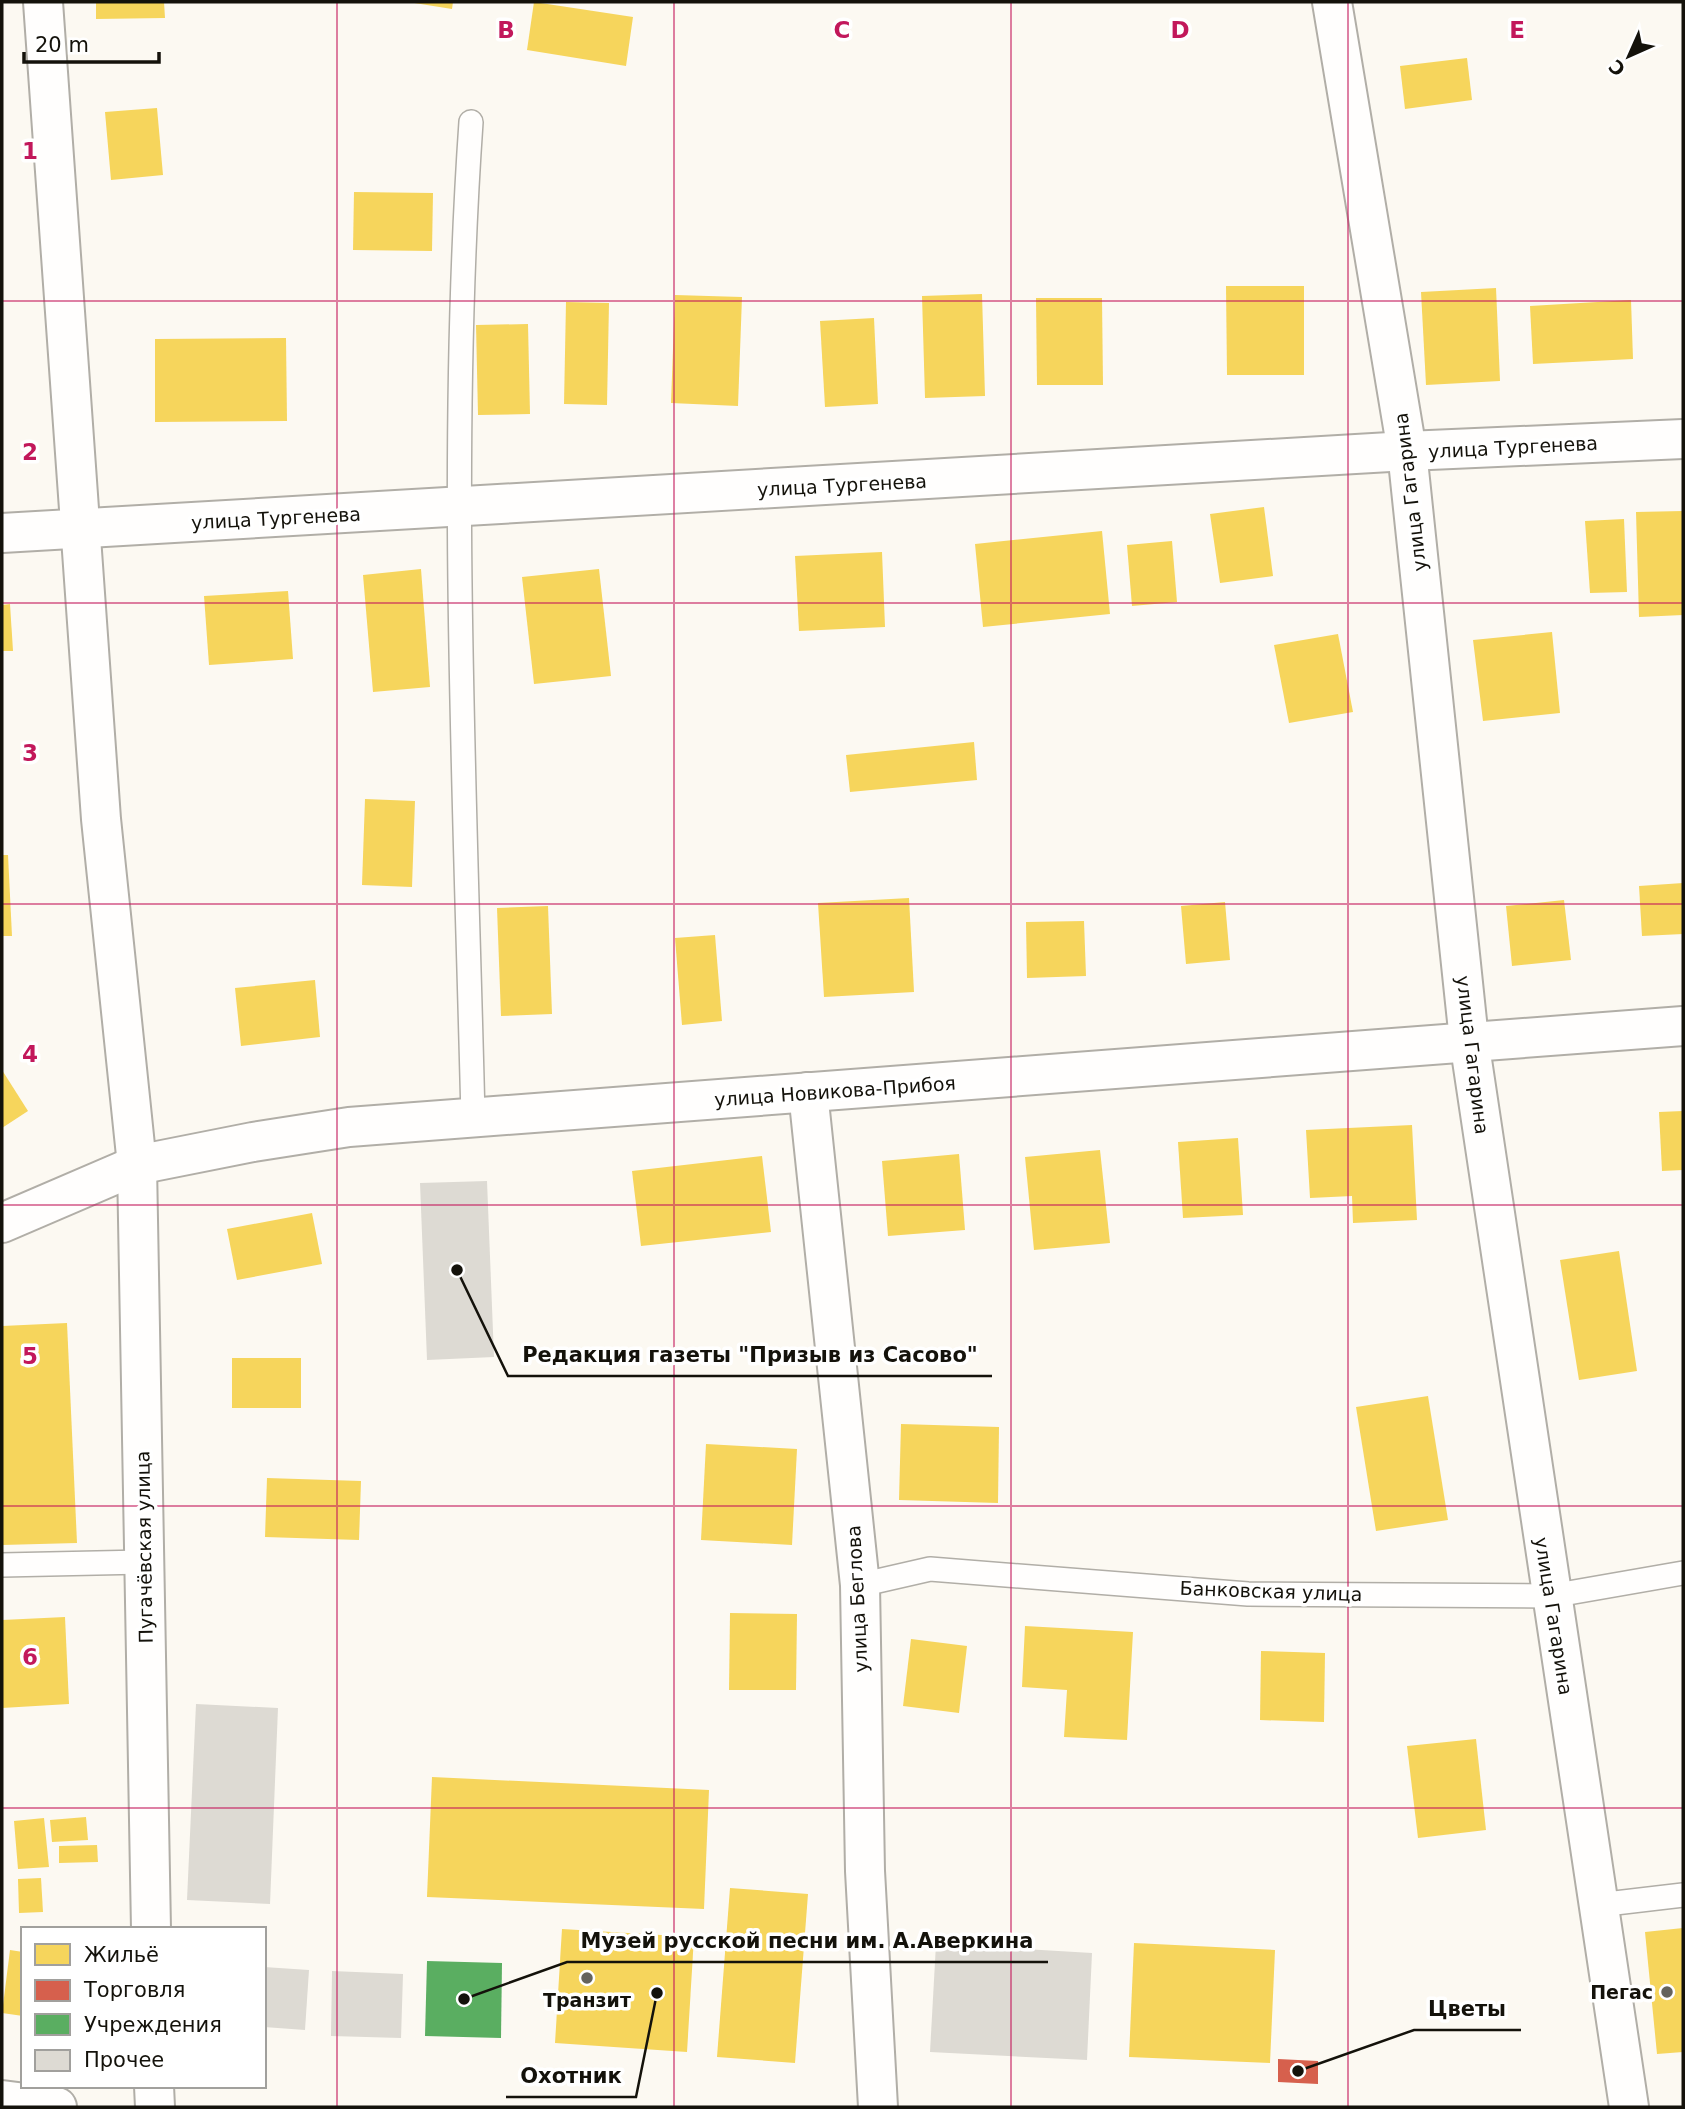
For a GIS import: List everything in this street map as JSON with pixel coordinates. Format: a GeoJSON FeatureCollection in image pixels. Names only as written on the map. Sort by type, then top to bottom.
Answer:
{"type":"FeatureCollection","features":[{"type":"Feature","properties":{"kind":"street","name":"Пугачёвская улица"},"geometry":{"type":"LineString","coordinates":[[43,2],[78,530],[101,819],[137,1166],[151,1927]]}},
{"type":"Feature","properties":{"kind":"street","name":"улица Гагарина"},"geometry":{"type":"LineString","coordinates":[[1332,2],[1407,452],[1469,1040],[1629,2107]]}},
{"type":"Feature","properties":{"kind":"street","name":"улица Тургенева"},"geometry":{"type":"LineString","coordinates":[[2,533],[1407,452],[1683,439]]}},
{"type":"Feature","properties":{"kind":"street","name":"улица Новикова-Прибоя"},"geometry":{"type":"LineString","coordinates":[[2,1223],[137,1166],[349,1126],[1683,1026]]}},
{"type":"Feature","properties":{"kind":"street","name":"улица Беглова"},"geometry":{"type":"LineString","coordinates":[[808,1092],[860,1585],[865,1871],[878,2107]]}},
{"type":"Feature","properties":{"kind":"street"},"geometry":{"type":"LineString","coordinates":[[154,2088],[155,2107]]}},
{"type":"Feature","properties":{"kind":"street"},"geometry":{"type":"LineString","coordinates":[[2,2100],[57,2107]]}},
{"type":"Feature","properties":{"kind":"lane"},"geometry":{"type":"LineString","coordinates":[[471,122],[461,263],[458,508],[473,1118]]}},
{"type":"Feature","properties":{"kind":"lane"},"geometry":{"type":"LineString","coordinates":[[2,1565],[144,1562]]}},
{"type":"Feature","properties":{"kind":"lane","name":"Банковская улица"},"geometry":{"type":"LineString","coordinates":[[860,1585],[930,1569],[1248,1594],[1551,1596],[1683,1573]]}},
{"type":"Feature","properties":{"kind":"lane"},"geometry":{"type":"LineString","coordinates":[[1598,1905],[1683,1895]]}},
{"type":"Feature","properties":{"kind":"building: Жильё"},"geometry":{"type":"Polygon","coordinates":[[[96,2],[164,2],[165,18],[96,19],[96,2]]]}},
{"type":"Feature","properties":{"kind":"building: Жильё"},"geometry":{"type":"Polygon","coordinates":[[[408,2],[453,2],[452,9],[408,2]]]}},
{"type":"Feature","properties":{"kind":"building: Жильё"},"geometry":{"type":"Polygon","coordinates":[[[534,2],[633,17],[626,66],[527,50],[534,2]]]}},
{"type":"Feature","properties":{"kind":"building: Жильё"},"geometry":{"type":"Polygon","coordinates":[[[1467,58],[1472,100],[1405,109],[1400,66],[1467,58]]]}},
{"type":"Feature","properties":{"kind":"building: Жильё"},"geometry":{"type":"Polygon","coordinates":[[[157,108],[163,175],[111,180],[105,112],[157,108]]]}},
{"type":"Feature","properties":{"kind":"building: Жильё"},"geometry":{"type":"Polygon","coordinates":[[[354,192],[433,193],[432,251],[353,250],[354,192]]]}},
{"type":"Feature","properties":{"kind":"building: Жильё"},"geometry":{"type":"Polygon","coordinates":[[[1226,286],[1304,286],[1304,375],[1227,375],[1226,286]]]}},
{"type":"Feature","properties":{"kind":"building: Жильё"},"geometry":{"type":"Polygon","coordinates":[[[1496,288],[1500,381],[1426,385],[1421,292],[1496,288]]]}},
{"type":"Feature","properties":{"kind":"building: Жильё"},"geometry":{"type":"Polygon","coordinates":[[[982,294],[985,396],[925,398],[922,296],[982,294]]]}},
{"type":"Feature","properties":{"kind":"building: Жильё"},"geometry":{"type":"Polygon","coordinates":[[[675,295],[742,297],[738,406],[671,403],[675,295]]]}},
{"type":"Feature","properties":{"kind":"building: Жильё"},"geometry":{"type":"Polygon","coordinates":[[[1036,298],[1102,298],[1103,385],[1037,385],[1036,298]]]}},
{"type":"Feature","properties":{"kind":"building: Жильё"},"geometry":{"type":"Polygon","coordinates":[[[1631,300],[1633,359],[1533,364],[1530,306],[1631,300]]]}},
{"type":"Feature","properties":{"kind":"building: Жильё"},"geometry":{"type":"Polygon","coordinates":[[[566,302],[609,303],[607,405],[564,404],[566,302]]]}},
{"type":"Feature","properties":{"kind":"building: Жильё"},"geometry":{"type":"Polygon","coordinates":[[[874,318],[878,404],[825,407],[820,321],[874,318]]]}},
{"type":"Feature","properties":{"kind":"building: Жильё"},"geometry":{"type":"Polygon","coordinates":[[[528,324],[530,414],[478,415],[476,325],[528,324]]]}},
{"type":"Feature","properties":{"kind":"building: Жильё"},"geometry":{"type":"Polygon","coordinates":[[[286,338],[287,421],[155,422],[155,339],[286,338]]]}},
{"type":"Feature","properties":{"kind":"building: Жильё"},"geometry":{"type":"Polygon","coordinates":[[[1264,507],[1273,576],[1220,583],[1210,514],[1264,507]]]}},
{"type":"Feature","properties":{"kind":"building: Жильё"},"geometry":{"type":"Polygon","coordinates":[[[1683,511],[1683,615],[1639,617],[1636,512],[1683,511]]]}},
{"type":"Feature","properties":{"kind":"building: Жильё"},"geometry":{"type":"Polygon","coordinates":[[[1624,519],[1627,592],[1590,593],[1585,521],[1624,519]]]}},
{"type":"Feature","properties":{"kind":"building: Жильё"},"geometry":{"type":"Polygon","coordinates":[[[1102,531],[1110,614],[983,627],[975,544],[1102,531]]]}},
{"type":"Feature","properties":{"kind":"building: Жильё"},"geometry":{"type":"Polygon","coordinates":[[[1172,541],[1177,602],[1132,606],[1127,545],[1172,541]]]}},
{"type":"Feature","properties":{"kind":"building: Жильё"},"geometry":{"type":"Polygon","coordinates":[[[882,552],[885,627],[799,631],[795,556],[882,552]]]}},
{"type":"Feature","properties":{"kind":"building: Жильё"},"geometry":{"type":"Polygon","coordinates":[[[421,569],[430,687],[373,692],[363,575],[421,569]]]}},
{"type":"Feature","properties":{"kind":"building: Жильё"},"geometry":{"type":"Polygon","coordinates":[[[599,569],[611,676],[534,684],[522,577],[599,569]]]}},
{"type":"Feature","properties":{"kind":"building: Жильё"},"geometry":{"type":"Polygon","coordinates":[[[288,591],[293,659],[209,665],[204,596],[288,591]]]}},
{"type":"Feature","properties":{"kind":"building: Жильё"},"geometry":{"type":"Polygon","coordinates":[[[10,604],[13,651],[2,651],[2,605],[10,604]]]}},
{"type":"Feature","properties":{"kind":"building: Жильё"},"geometry":{"type":"Polygon","coordinates":[[[1552,632],[1560,713],[1483,721],[1473,640],[1552,632]]]}},
{"type":"Feature","properties":{"kind":"building: Жильё"},"geometry":{"type":"Polygon","coordinates":[[[1338,634],[1353,712],[1289,723],[1274,645],[1338,634]]]}},
{"type":"Feature","properties":{"kind":"building: Жильё"},"geometry":{"type":"Polygon","coordinates":[[[974,742],[977,780],[850,792],[846,755],[974,742]]]}},
{"type":"Feature","properties":{"kind":"building: Жильё"},"geometry":{"type":"Polygon","coordinates":[[[365,799],[415,801],[412,887],[362,885],[365,799]]]}},
{"type":"Feature","properties":{"kind":"building: Жильё"},"geometry":{"type":"Polygon","coordinates":[[[2,855],[8,855],[12,936],[2,936],[2,855]]]}},
{"type":"Feature","properties":{"kind":"building: Жильё"},"geometry":{"type":"Polygon","coordinates":[[[1683,883],[1683,934],[1642,936],[1639,886],[1683,883]]]}},
{"type":"Feature","properties":{"kind":"building: Жильё"},"geometry":{"type":"Polygon","coordinates":[[[909,898],[914,992],[824,997],[818,903],[909,898]]]}},
{"type":"Feature","properties":{"kind":"building: Жильё"},"geometry":{"type":"Polygon","coordinates":[[[1564,900],[1571,960],[1512,966],[1506,906],[1564,900]]]}},
{"type":"Feature","properties":{"kind":"building: Жильё"},"geometry":{"type":"Polygon","coordinates":[[[1225,902],[1230,960],[1186,964],[1181,906],[1225,902]]]}},
{"type":"Feature","properties":{"kind":"building: Жильё"},"geometry":{"type":"Polygon","coordinates":[[[548,906],[552,1014],[501,1016],[497,908],[548,906]]]}},
{"type":"Feature","properties":{"kind":"building: Жильё"},"geometry":{"type":"Polygon","coordinates":[[[1084,921],[1086,976],[1027,978],[1026,922],[1084,921]]]}},
{"type":"Feature","properties":{"kind":"building: Жильё"},"geometry":{"type":"Polygon","coordinates":[[[715,935],[722,1021],[682,1025],[675,938],[715,935]]]}},
{"type":"Feature","properties":{"kind":"building: Жильё"},"geometry":{"type":"Polygon","coordinates":[[[315,980],[320,1037],[241,1046],[235,988],[315,980]]]}},
{"type":"Feature","properties":{"kind":"building: Жильё"},"geometry":{"type":"Polygon","coordinates":[[[2,1070],[28,1111],[2,1128],[2,1070]]]}},
{"type":"Feature","properties":{"kind":"building: Жильё"},"geometry":{"type":"Polygon","coordinates":[[[1683,1111],[1683,1170],[1662,1171],[1659,1112],[1683,1111]]]}},
{"type":"Feature","properties":{"kind":"building: Жильё"},"geometry":{"type":"Polygon","coordinates":[[[1412,1125],[1417,1220],[1353,1223],[1352,1196],[1310,1198],[1306,1130],[1412,1125]]]}},
{"type":"Feature","properties":{"kind":"building: Жильё"},"geometry":{"type":"Polygon","coordinates":[[[1238,1138],[1243,1215],[1183,1218],[1178,1142],[1238,1138]]]}},
{"type":"Feature","properties":{"kind":"building: Жильё"},"geometry":{"type":"Polygon","coordinates":[[[1100,1150],[1110,1243],[1034,1250],[1025,1157],[1100,1150]]]}},
{"type":"Feature","properties":{"kind":"building: Жильё"},"geometry":{"type":"Polygon","coordinates":[[[959,1154],[965,1230],[888,1236],[882,1161],[959,1154]]]}},
{"type":"Feature","properties":{"kind":"building: Жильё"},"geometry":{"type":"Polygon","coordinates":[[[762,1156],[771,1232],[641,1246],[632,1171],[762,1156]]]}},
{"type":"Feature","properties":{"kind":"building: Жильё"},"geometry":{"type":"Polygon","coordinates":[[[312,1213],[322,1264],[237,1280],[227,1229],[312,1213]]]}},
{"type":"Feature","properties":{"kind":"building: Жильё"},"geometry":{"type":"Polygon","coordinates":[[[1619,1251],[1637,1371],[1579,1380],[1560,1260],[1619,1251]]]}},
{"type":"Feature","properties":{"kind":"building: Жильё"},"geometry":{"type":"Polygon","coordinates":[[[67,1323],[77,1543],[2,1545],[2,1326],[67,1323]]]}},
{"type":"Feature","properties":{"kind":"building: Жильё"},"geometry":{"type":"Polygon","coordinates":[[[232,1358],[301,1358],[301,1408],[232,1408],[232,1358]]]}},
{"type":"Feature","properties":{"kind":"building: Жильё"},"geometry":{"type":"Polygon","coordinates":[[[1428,1396],[1448,1520],[1376,1531],[1356,1407],[1428,1396]]]}},
{"type":"Feature","properties":{"kind":"building: Жильё"},"geometry":{"type":"Polygon","coordinates":[[[901,1424],[999,1427],[998,1503],[899,1500],[901,1424]]]}},
{"type":"Feature","properties":{"kind":"building: Жильё"},"geometry":{"type":"Polygon","coordinates":[[[706,1444],[797,1449],[792,1545],[701,1540],[706,1444]]]}},
{"type":"Feature","properties":{"kind":"building: Жильё"},"geometry":{"type":"Polygon","coordinates":[[[267,1478],[361,1481],[359,1540],[265,1537],[267,1478]]]}},
{"type":"Feature","properties":{"kind":"building: Жильё"},"geometry":{"type":"Polygon","coordinates":[[[730,1613],[797,1614],[796,1690],[729,1690],[730,1613]]]}},
{"type":"Feature","properties":{"kind":"building: Жильё"},"geometry":{"type":"Polygon","coordinates":[[[65,1617],[69,1704],[2,1708],[2,1620],[65,1617]]]}},
{"type":"Feature","properties":{"kind":"building: Жильё"},"geometry":{"type":"Polygon","coordinates":[[[1025,1626],[1133,1632],[1127,1740],[1064,1737],[1067,1690],[1022,1687],[1025,1626]]]}},
{"type":"Feature","properties":{"kind":"building: Жильё"},"geometry":{"type":"Polygon","coordinates":[[[911,1639],[967,1646],[959,1713],[903,1706],[911,1639]]]}},
{"type":"Feature","properties":{"kind":"building: Жильё"},"geometry":{"type":"Polygon","coordinates":[[[1261,1651],[1325,1653],[1324,1722],[1260,1720],[1261,1651]]]}},
{"type":"Feature","properties":{"kind":"building: Жильё"},"geometry":{"type":"Polygon","coordinates":[[[1476,1739],[1486,1830],[1418,1838],[1407,1746],[1476,1739]]]}},
{"type":"Feature","properties":{"kind":"building: Жильё"},"geometry":{"type":"Polygon","coordinates":[[[432,1777],[709,1790],[704,1909],[427,1897],[432,1777]]]}},
{"type":"Feature","properties":{"kind":"building: Жильё"},"geometry":{"type":"Polygon","coordinates":[[[86,1817],[88,1840],[52,1842],[50,1820],[86,1817]]]}},
{"type":"Feature","properties":{"kind":"building: Жильё"},"geometry":{"type":"Polygon","coordinates":[[[44,1818],[49,1867],[18,1869],[14,1821],[44,1818]]]}},
{"type":"Feature","properties":{"kind":"building: Жильё"},"geometry":{"type":"Polygon","coordinates":[[[97,1845],[98,1862],[59,1863],[59,1846],[97,1845]]]}},
{"type":"Feature","properties":{"kind":"building: Жильё"},"geometry":{"type":"Polygon","coordinates":[[[41,1878],[43,1912],[19,1913],[18,1879],[41,1878]]]}},
{"type":"Feature","properties":{"kind":"building: Жильё"},"geometry":{"type":"Polygon","coordinates":[[[730,1888],[808,1894],[795,2063],[717,2057],[730,1888]]]}},
{"type":"Feature","properties":{"kind":"building: Жильё","name":"Пегас"},"geometry":{"type":"Polygon","coordinates":[[[1683,1928],[1683,2052],[1657,2054],[1645,1932],[1683,1928]]]}},
{"type":"Feature","properties":{"kind":"building: Жильё"},"geometry":{"type":"Polygon","coordinates":[[[562,1929],[694,1937],[687,2052],[555,2043],[562,1929]]]}},
{"type":"Feature","properties":{"kind":"building: Жильё"},"geometry":{"type":"Polygon","coordinates":[[[1134,1943],[1275,1950],[1270,2063],[1129,2057],[1134,1943]]]}},
{"type":"Feature","properties":{"kind":"building: Жильё"},"geometry":{"type":"Polygon","coordinates":[[[10,1950],[21,1952],[21,2016],[2,2013],[10,1950]]]}},
{"type":"Feature","properties":{"kind":"building: Торговля"},"geometry":{"type":"Polygon","coordinates":[[[1278,2059],[1318,2061],[1318,2084],[1278,2082],[1278,2059]]]}},
{"type":"Feature","properties":{"kind":"building: Учреждения"},"geometry":{"type":"Polygon","coordinates":[[[427,1961],[502,1963],[501,2038],[425,2036],[427,1961]]]}},
{"type":"Feature","properties":{"kind":"building: Прочее"},"geometry":{"type":"Polygon","coordinates":[[[487,1181],[494,1357],[427,1360],[420,1183],[487,1181]]]}},
{"type":"Feature","properties":{"kind":"building: Прочее"},"geometry":{"type":"Polygon","coordinates":[[[196,1704],[278,1708],[270,1904],[187,1900],[196,1704]]]}},
{"type":"Feature","properties":{"kind":"building: Прочее"},"geometry":{"type":"Polygon","coordinates":[[[936,1944],[1092,1953],[1087,2060],[930,2052],[936,1944]]]}},
{"type":"Feature","properties":{"kind":"building: Прочее"},"geometry":{"type":"Polygon","coordinates":[[[266,1967],[309,1970],[305,2030],[266,2027],[266,1967]]]}},
{"type":"Feature","properties":{"kind":"building: Прочее"},"geometry":{"type":"Polygon","coordinates":[[[332,1971],[403,1974],[401,2038],[331,2036],[332,1971]]]}},
{"type":"Feature","properties":{"kind":"place","name":"Редакция газеты \"Призыв из Сасово\""},"geometry":{"type":"Point","coordinates":[457,1270]}},
{"type":"Feature","properties":{"kind":"place","name":"Транзит"},"geometry":{"type":"Point","coordinates":[587,1978]}},
{"type":"Feature","properties":{"kind":"place","name":"Пегас"},"geometry":{"type":"Point","coordinates":[1667,1992]}},
{"type":"Feature","properties":{"kind":"place","name":"Охотник"},"geometry":{"type":"Point","coordinates":[657,1993]}},
{"type":"Feature","properties":{"kind":"place","name":"Музей русской песни им. А.Аверкина"},"geometry":{"type":"Point","coordinates":[464,1999]}},
{"type":"Feature","properties":{"kind":"place","name":"Цветы"},"geometry":{"type":"Point","coordinates":[1298,2071]}}]}
